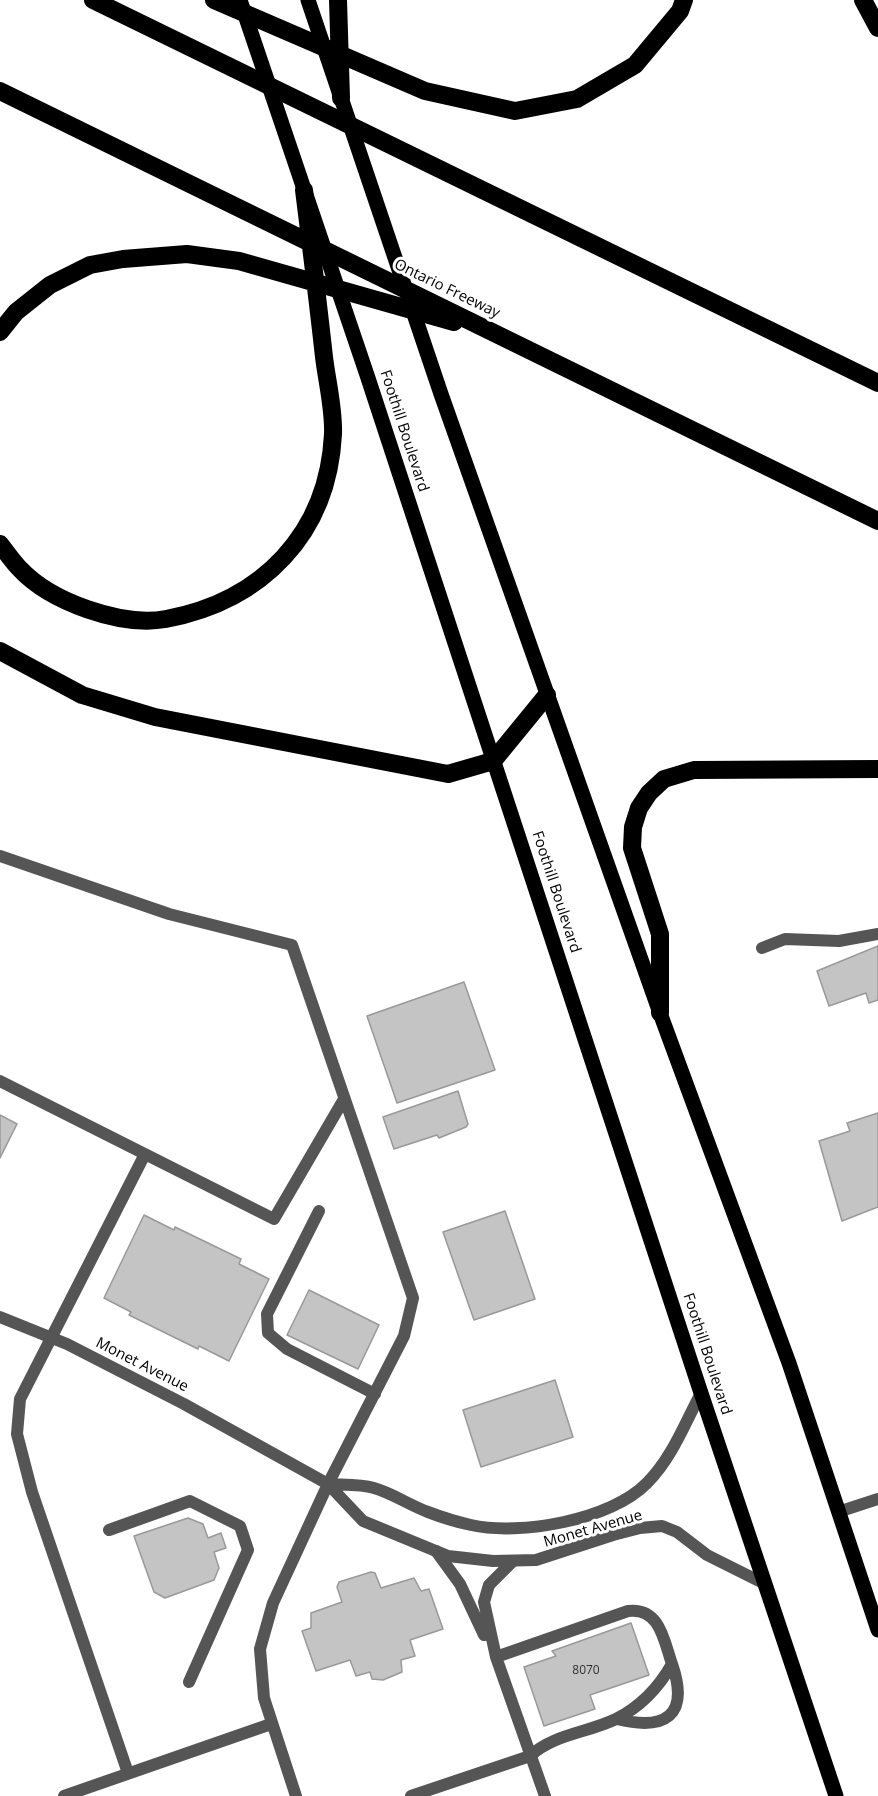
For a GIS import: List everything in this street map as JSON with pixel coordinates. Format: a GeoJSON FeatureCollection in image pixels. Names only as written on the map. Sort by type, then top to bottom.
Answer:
{"type":"FeatureCollection","features":[{"type":"Feature","properties":{"kind":"highway"},"geometry":{"type":"LineString","coordinates":[[93,0],[878,383]]}},
{"type":"Feature","properties":{"kind":"highway"},"geometry":{"type":"LineString","coordinates":[[214,0],[425,90],[515,111],[577,99],[635,65],[680,11],[684,0]]}},
{"type":"Feature","properties":{"kind":"highway"},"geometry":{"type":"LineString","coordinates":[[338,0],[341,98]]}},
{"type":"Feature","properties":{"kind":"highway"},"geometry":{"type":"LineString","coordinates":[[863,0],[878,27]]}},
{"type":"Feature","properties":{"kind":"highway","name":"Ontario Freeway"},"geometry":{"type":"LineString","coordinates":[[0,91],[878,521]]}},
{"type":"Feature","properties":{"kind":"highway"},"geometry":{"type":"LineString","coordinates":[[0,544],[21,570],[52,593],[89,611],[157,621],[194,614],[227,600],[264,578],[302,538],[324,486],[333,433],[304,190]]}},
{"type":"Feature","properties":{"kind":"highway"},"geometry":{"type":"LineString","coordinates":[[0,332],[16,312],[50,285],[90,265],[187,254],[239,261],[499,335]]}},
{"type":"Feature","properties":{"kind":"highway"},"geometry":{"type":"LineString","coordinates":[[0,651],[82,695],[155,717],[448,774],[493,760],[547,695]]}},
{"type":"Feature","properties":{"kind":"highway"},"geometry":{"type":"LineString","coordinates":[[660,1013],[660,934],[632,848],[633,827],[639,808],[649,793],[664,779],[694,770],[878,769]]}},
{"type":"Feature","properties":{"kind":"main road","name":"Foothill Boulevard"},"geometry":{"type":"LineString","coordinates":[[240,0],[493,760],[700,1393],[837,1796]]}},
{"type":"Feature","properties":{"kind":"main road"},"geometry":{"type":"LineString","coordinates":[[308,0],[441,394],[660,1013],[789,1363],[878,1630]]}},
{"type":"Feature","properties":{"kind":"street"},"geometry":{"type":"LineString","coordinates":[[0,856],[168,914],[292,945],[413,1298],[404,1336],[328,1484],[273,1603],[260,1649],[263,1694],[296,1796]]}},
{"type":"Feature","properties":{"kind":"street"},"geometry":{"type":"LineString","coordinates":[[762,948],[785,939],[839,941],[878,934]]}},
{"type":"Feature","properties":{"kind":"street"},"geometry":{"type":"LineString","coordinates":[[0,1081],[274,1219],[344,1099]]}},
{"type":"Feature","properties":{"kind":"street"},"geometry":{"type":"LineString","coordinates":[[128,1773],[32,1492],[17,1434],[20,1399],[145,1154]]}},
{"type":"Feature","properties":{"kind":"street"},"geometry":{"type":"LineString","coordinates":[[319,1211],[267,1314],[268,1333],[287,1349],[375,1394]]}},
{"type":"Feature","properties":{"kind":"street","name":"Monet Avenue"},"geometry":{"type":"LineString","coordinates":[[0,1317],[67,1344],[184,1404],[328,1484],[363,1521],[448,1556],[493,1561],[536,1560],[613,1535],[640,1528],[662,1526],[677,1532],[707,1555],[765,1584]]}},
{"type":"Feature","properties":{"kind":"street","name":"Monet Avenue"},"geometry":{"type":"LineString","coordinates":[[328,1484],[373,1488],[428,1512],[480,1526],[499,1529],[562,1523],[605,1508],[646,1485],[674,1446],[700,1393]]}},
{"type":"Feature","properties":{"kind":"street"},"geometry":{"type":"LineString","coordinates":[[838,1512],[878,1498]]}},
{"type":"Feature","properties":{"kind":"street"},"geometry":{"type":"LineString","coordinates":[[109,1530],[190,1502],[240,1527],[248,1550],[189,1682]]}},
{"type":"Feature","properties":{"kind":"street"},"geometry":{"type":"LineString","coordinates":[[436,1551],[460,1584],[496,1657]]}},
{"type":"Feature","properties":{"kind":"street"},"geometry":{"type":"LineString","coordinates":[[513,1561],[489,1585],[484,1602],[487,1628],[545,1796]]}},
{"type":"Feature","properties":{"kind":"street"},"geometry":{"type":"LineString","coordinates":[[496,1657],[628,1611],[640,1610],[650,1615],[657,1623],[672,1664],[680,1691],[677,1704],[670,1715],[649,1724],[616,1719]]}},
{"type":"Feature","properties":{"kind":"street"},"geometry":{"type":"LineString","coordinates":[[411,1796],[530,1755],[542,1744],[616,1719],[659,1687],[672,1664]]}},
{"type":"Feature","properties":{"kind":"street"},"geometry":{"type":"LineString","coordinates":[[64,1796],[271,1724]]}},
{"type":"Feature","properties":{"kind":"building"},"geometry":{"type":"Polygon","coordinates":[[[878,946],[878,1000],[869,1003],[866,993],[829,1006],[817,971],[878,946]]]}},
{"type":"Feature","properties":{"kind":"building"},"geometry":{"type":"Polygon","coordinates":[[[464,982],[495,1070],[397,1103],[367,1016],[464,982]]]}},
{"type":"Feature","properties":{"kind":"building"},"geometry":{"type":"Polygon","coordinates":[[[458,1091],[468,1124],[466,1127],[439,1138],[437,1135],[394,1149],[383,1117],[458,1091]]]}},
{"type":"Feature","properties":{"kind":"building"},"geometry":{"type":"Polygon","coordinates":[[[878,1113],[878,1207],[842,1221],[819,1141],[850,1131],[847,1123],[878,1113]]]}},
{"type":"Feature","properties":{"kind":"building"},"geometry":{"type":"Polygon","coordinates":[[[0,1115],[17,1124],[0,1158],[0,1115]]]}},
{"type":"Feature","properties":{"kind":"building"},"geometry":{"type":"Polygon","coordinates":[[[505,1211],[535,1299],[474,1320],[443,1232],[505,1211]]]}},
{"type":"Feature","properties":{"kind":"building"},"geometry":{"type":"Polygon","coordinates":[[[144,1215],[174,1230],[175,1227],[241,1259],[239,1264],[269,1279],[229,1361],[199,1346],[198,1349],[129,1315],[131,1312],[104,1298],[144,1215]]]}},
{"type":"Feature","properties":{"kind":"building"},"geometry":{"type":"Polygon","coordinates":[[[309,1290],[379,1325],[358,1369],[287,1335],[309,1290]]]}},
{"type":"Feature","properties":{"kind":"building"},"geometry":{"type":"Polygon","coordinates":[[[555,1380],[573,1437],[481,1467],[463,1410],[555,1380]]]}},
{"type":"Feature","properties":{"kind":"building"},"geometry":{"type":"Polygon","coordinates":[[[188,1518],[203,1524],[208,1538],[221,1533],[226,1548],[214,1552],[219,1568],[214,1580],[165,1598],[154,1592],[134,1536],[188,1518]]]}},
{"type":"Feature","properties":{"kind":"building"},"geometry":{"type":"Polygon","coordinates":[[[371,1572],[375,1573],[381,1588],[414,1578],[421,1591],[429,1589],[443,1629],[410,1640],[415,1656],[401,1660],[402,1672],[383,1680],[372,1679],[370,1672],[356,1676],[350,1660],[316,1671],[302,1631],[311,1628],[311,1613],[342,1602],[337,1587],[339,1582],[371,1572]]]}},
{"type":"Feature","properties":{"kind":"building"},"geometry":{"type":"Polygon","coordinates":[[[631,1623],[649,1675],[590,1695],[595,1709],[544,1726],[524,1667],[556,1656],[552,1651],[631,1623]]]}}]}
